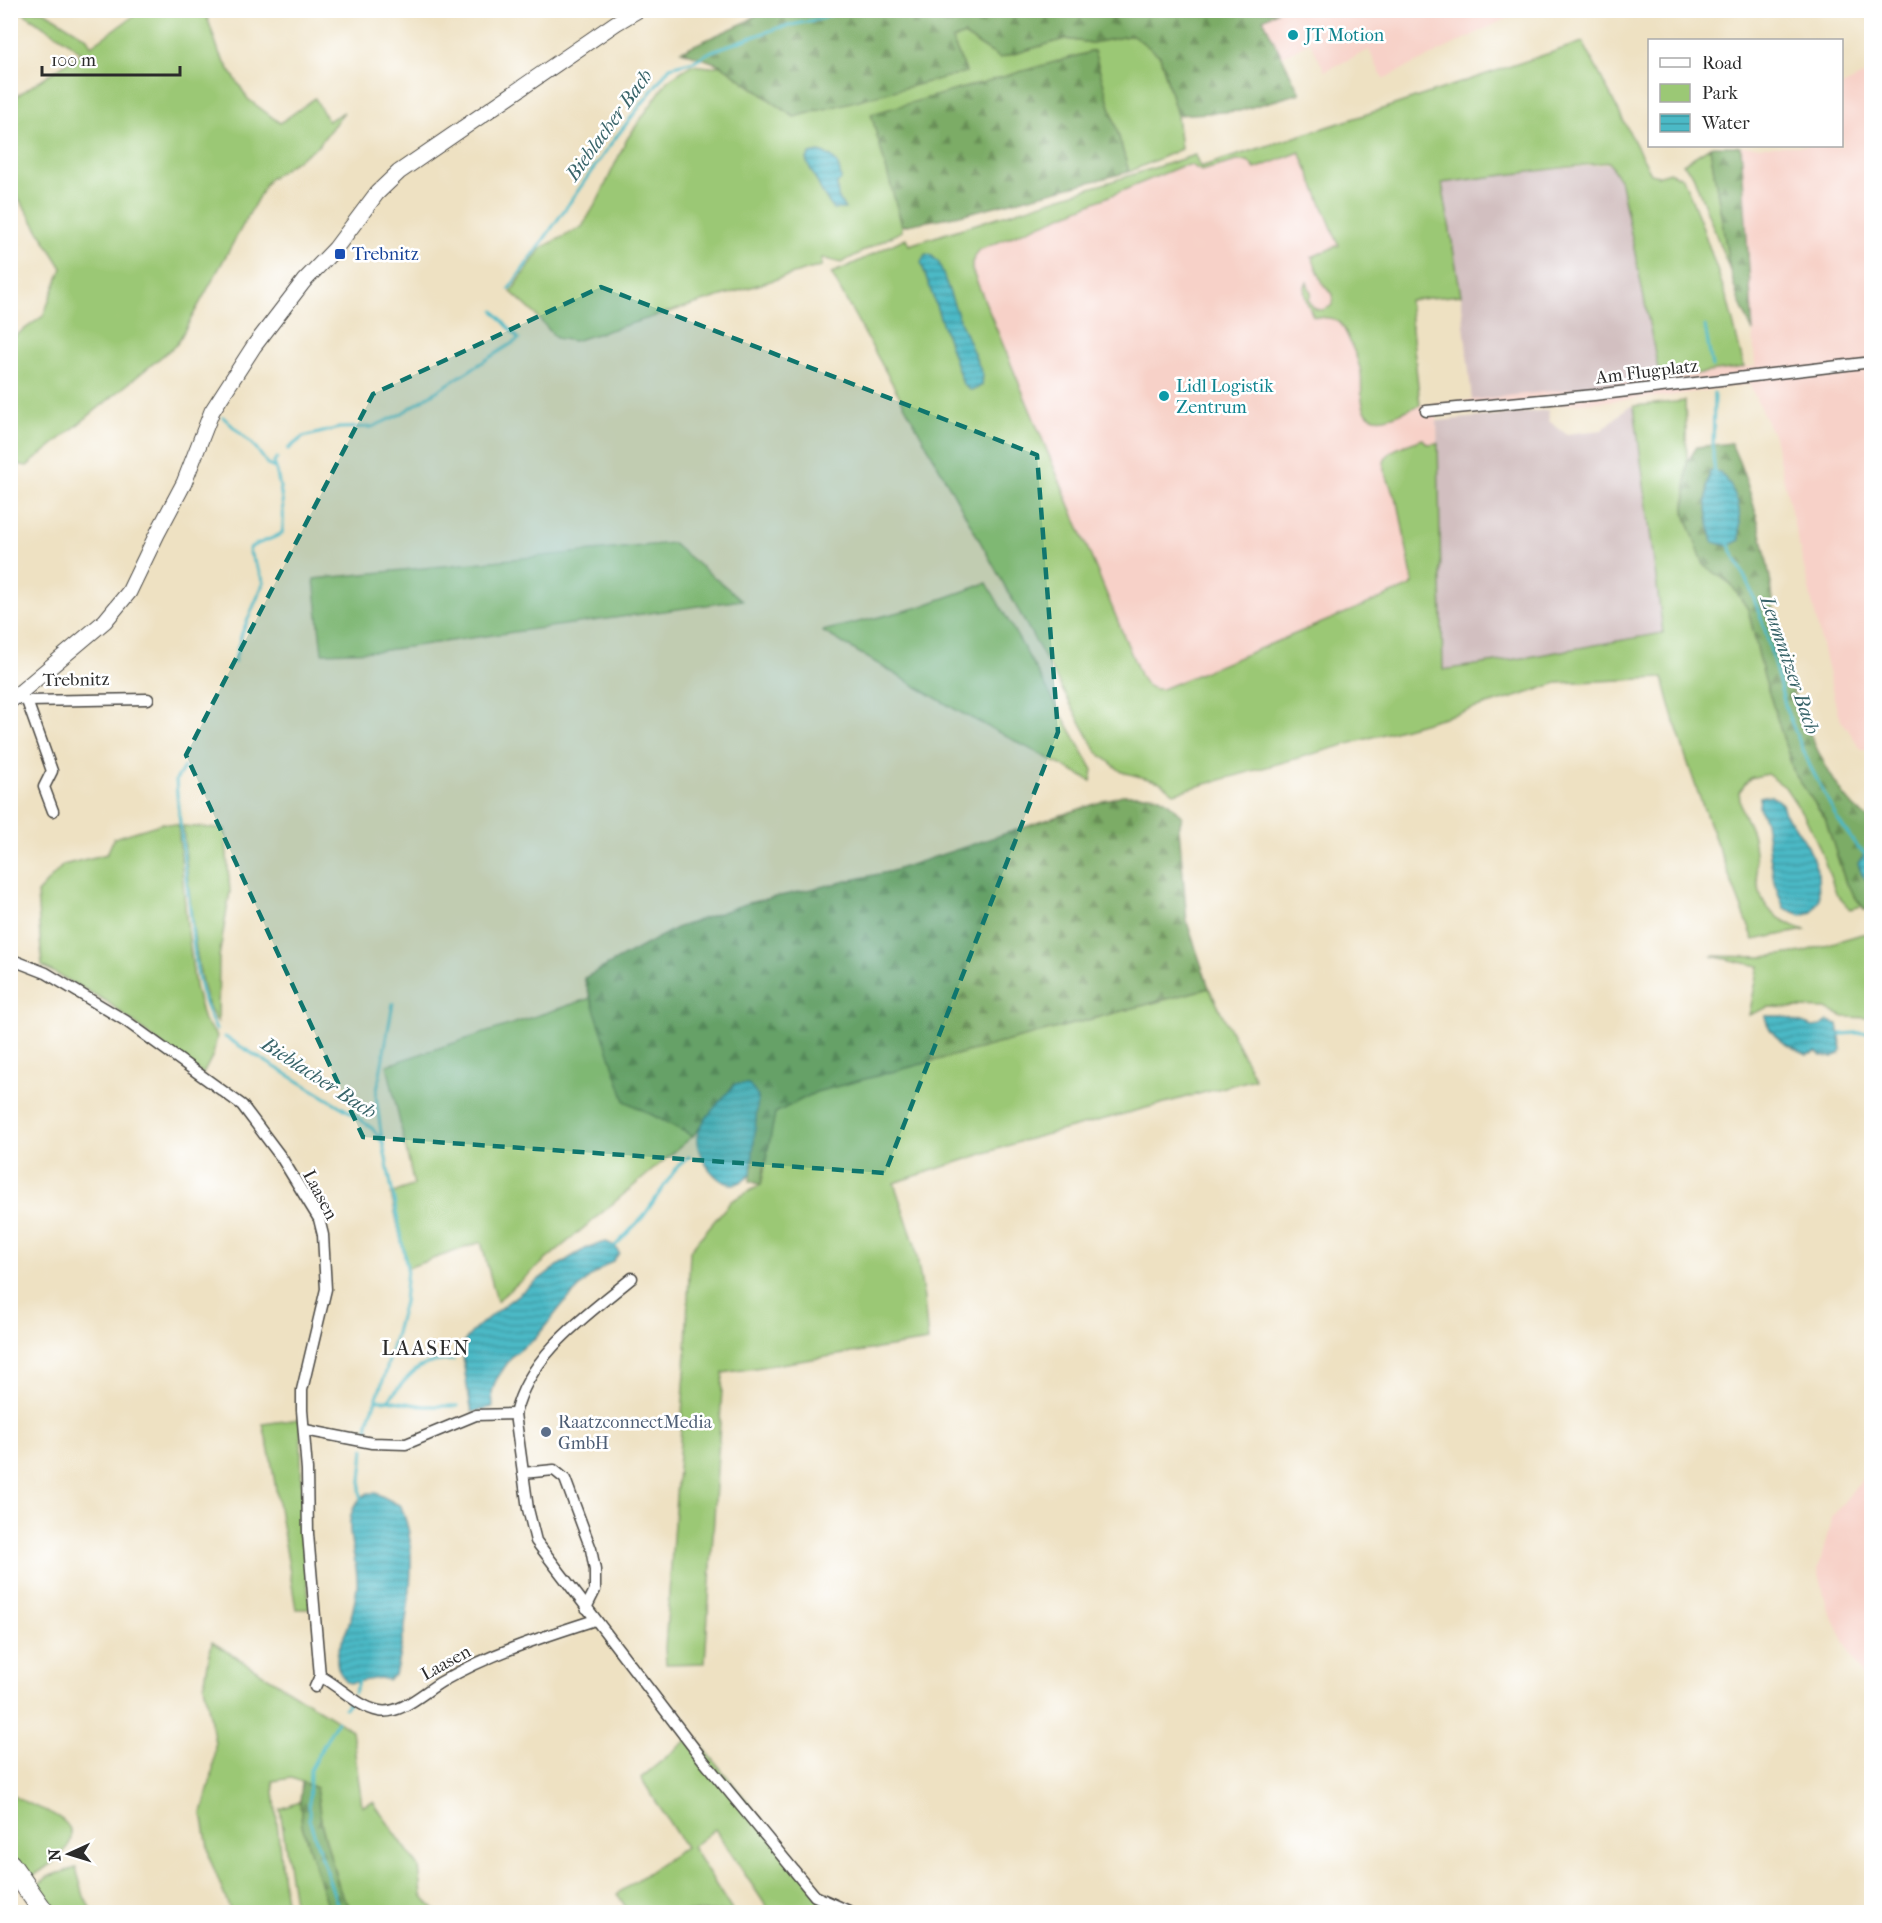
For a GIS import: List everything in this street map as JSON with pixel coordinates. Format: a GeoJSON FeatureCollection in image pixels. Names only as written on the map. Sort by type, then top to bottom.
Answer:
{"type":"FeatureCollection","features":[{"type":"Feature","properties":{"kind":"highway"},"geometry":{"type":"LineString","coordinates":[[10,1864],[44,1912]]}},
{"type":"Feature","properties":{"kind":"highway"},"geometry":{"type":"LineString","coordinates":[[10,1888],[27,1912]]}},
{"type":"Feature","properties":{"kind":"street","name":"Trebnitz"},"geometry":{"type":"LineString","coordinates":[[18,700],[105,621],[129,592],[184,483],[212,411],[254,346],[304,281],[335,249],[377,193],[407,166],[596,36],[638,10]]}},
{"type":"Feature","properties":{"kind":"street","name":"Am Flugplatz"},"geometry":{"type":"LineString","coordinates":[[1426,411],[1594,396],[1872,362]]}},
{"type":"Feature","properties":{"kind":"street","name":"Trebnitz"},"geometry":{"type":"LineString","coordinates":[[18,700],[148,699]]}},
{"type":"Feature","properties":{"kind":"street"},"geometry":{"type":"LineString","coordinates":[[18,700],[52,771],[44,786],[52,811]]}},
{"type":"Feature","properties":{"kind":"street","name":"Laasen"},"geometry":{"type":"LineString","coordinates":[[10,959],[46,973],[126,1021],[242,1105],[281,1157],[319,1219],[323,1235],[326,1289],[302,1390],[317,1682],[370,1707],[380,1711],[389,1711],[404,1706],[439,1683],[495,1655],[595,1620]]}},
{"type":"Feature","properties":{"kind":"street"},"geometry":{"type":"LineString","coordinates":[[632,1278],[562,1336],[540,1362],[519,1395],[515,1414],[528,1509],[536,1541],[703,1760],[814,1896],[851,1912]]}},
{"type":"Feature","properties":{"kind":"street"},"geometry":{"type":"LineString","coordinates":[[305,1430],[372,1443],[406,1444],[476,1415],[515,1414]]}},
{"type":"Feature","properties":{"kind":"street"},"geometry":{"type":"LineString","coordinates":[[523,1473],[554,1470],[565,1479],[591,1549],[595,1570],[595,1590],[586,1608]]}},
{"type":"Feature","properties":{"kind":"highlighted area"},"geometry":{"type":"Polygon","coordinates":[[[601,287],[1037,455],[1058,732],[885,1173],[363,1137],[186,755],[373,394],[601,287]]]}},
{"type":"Feature","properties":{"kind":"shaded area"},"geometry":{"type":"Polygon","coordinates":[[[1278,10],[1522,11],[1383,79],[1369,50],[1325,71],[1310,42],[1281,57],[1263,19],[1278,10]]]}},
{"type":"Feature","properties":{"kind":"shaded area"},"geometry":{"type":"Polygon","coordinates":[[[1871,72],[1871,749],[1861,749],[1838,715],[1774,437],[1749,384],[1668,396],[1437,415],[1443,670],[1163,771],[909,245],[1195,155],[1200,167],[1352,119],[1386,409],[1475,400],[1472,400],[1461,295],[1610,164],[1621,183],[1660,379],[1755,366],[1741,147],[1843,147],[1843,86],[1871,72]]]}},
{"type":"Feature","properties":{"kind":"shaded area"},"geometry":{"type":"Polygon","coordinates":[[[1610,164],[1621,183],[1660,379],[1472,400],[1461,295],[1441,182],[1610,164]]]}},
{"type":"Feature","properties":{"kind":"shaded area"},"geometry":{"type":"Polygon","coordinates":[[[1634,406],[1664,633],[1443,670],[1437,421],[1548,410],[1549,421],[1566,434],[1602,430],[1628,407],[1634,406]]]}},
{"type":"Feature","properties":{"kind":"shaded area"},"geometry":{"type":"Polygon","coordinates":[[[1871,1473],[1871,1696],[1827,1606],[1818,1570],[1832,1517],[1864,1476],[1871,1473]]]}},
{"type":"Feature","properties":{"kind":"green space"},"geometry":{"type":"Polygon","coordinates":[[[20,11],[44,11],[87,38],[91,46],[141,11],[205,11],[220,55],[248,99],[280,123],[315,98],[328,121],[344,112],[318,146],[268,180],[177,344],[27,466],[11,463],[11,339],[43,316],[62,268],[11,186],[11,100],[81,53],[20,11]]]}},
{"type":"Feature","properties":{"kind":"green space"},"geometry":{"type":"Polygon","coordinates":[[[763,11],[1278,11],[1263,19],[1300,93],[1239,111],[1177,115],[1160,56],[1133,35],[1092,43],[1065,39],[1000,58],[964,35],[952,40],[966,72],[794,117],[721,65],[681,51],[746,22],[763,11]]]}},
{"type":"Feature","properties":{"kind":"green space"},"geometry":{"type":"Polygon","coordinates":[[[964,35],[1000,58],[1064,39],[1092,43],[1133,35],[1160,56],[1177,115],[1181,149],[1129,172],[1094,52],[902,226],[902,231],[841,263],[822,258],[821,267],[574,341],[556,338],[511,292],[541,248],[582,227],[599,198],[627,139],[668,80],[691,65],[710,67],[721,65],[794,117],[966,71],[952,40],[964,35]]]}},
{"type":"Feature","properties":{"kind":"green space"},"geometry":{"type":"Polygon","coordinates":[[[1583,42],[1651,174],[1658,176],[1669,172],[1683,178],[1728,302],[1744,367],[1660,379],[1621,183],[1609,162],[1442,183],[1461,295],[1409,300],[1420,405],[1386,418],[1375,418],[1369,415],[1363,406],[1360,369],[1342,326],[1333,319],[1313,316],[1306,299],[1304,290],[1307,282],[1311,292],[1309,299],[1314,308],[1323,310],[1332,305],[1333,294],[1324,286],[1312,257],[1339,245],[1300,152],[1255,169],[1248,161],[1237,161],[1201,171],[1191,165],[1182,166],[979,250],[972,262],[972,270],[1141,677],[1147,685],[1155,689],[1162,689],[1411,586],[1413,583],[1399,507],[1384,470],[1384,463],[1386,457],[1396,449],[1423,439],[1427,444],[1438,443],[1443,670],[1663,633],[1634,406],[1685,401],[1687,460],[1685,514],[1705,565],[1732,585],[1748,609],[1762,667],[1794,773],[1825,818],[1846,884],[1862,906],[1850,909],[1837,895],[1805,817],[1785,787],[1767,774],[1750,778],[1739,792],[1742,810],[1753,837],[1761,894],[1766,905],[1774,914],[1787,923],[1805,930],[1754,940],[1693,778],[1663,678],[1557,683],[1519,696],[1174,793],[1160,782],[1122,772],[1097,752],[831,273],[906,238],[909,245],[1195,155],[1200,167],[1583,42]]]}},
{"type":"Feature","properties":{"kind":"green space"},"geometry":{"type":"Polygon","coordinates":[[[1094,51],[1129,172],[960,215],[902,226],[871,114],[1094,51]]]}},
{"type":"Feature","properties":{"kind":"green space"},"geometry":{"type":"Polygon","coordinates":[[[1710,147],[1730,271],[1693,175],[1683,164],[1710,147]]]}},
{"type":"Feature","properties":{"kind":"green space"},"geometry":{"type":"Polygon","coordinates":[[[1710,147],[1741,147],[1753,332],[1738,299],[1730,271],[1710,147]]]}},
{"type":"Feature","properties":{"kind":"green space"},"geometry":{"type":"Polygon","coordinates":[[[1731,443],[1750,492],[1759,526],[1767,560],[1778,642],[1798,706],[1818,752],[1842,792],[1854,807],[1871,821],[1871,852],[1865,854],[1862,875],[1871,885],[1871,911],[1864,909],[1846,884],[1825,818],[1794,773],[1764,677],[1748,609],[1731,584],[1704,565],[1685,514],[1687,462],[1697,447],[1731,443]]]}},
{"type":"Feature","properties":{"kind":"green space"},"geometry":{"type":"Polygon","coordinates":[[[672,543],[742,600],[379,651],[322,653],[314,579],[672,543]]]}},
{"type":"Feature","properties":{"kind":"green space"},"geometry":{"type":"Polygon","coordinates":[[[987,583],[1093,770],[1091,781],[958,711],[822,631],[916,608],[987,583]]]}},
{"type":"Feature","properties":{"kind":"green space"},"geometry":{"type":"Polygon","coordinates":[[[1122,795],[1149,795],[1162,798],[1182,817],[1179,828],[1187,922],[1209,988],[816,1092],[775,1113],[761,1185],[750,1181],[758,1097],[735,1084],[693,1136],[625,1101],[584,978],[676,928],[748,903],[892,871],[1122,795]]]}},
{"type":"Feature","properties":{"kind":"green space"},"geometry":{"type":"Polygon","coordinates":[[[163,823],[178,825],[195,987],[204,1021],[217,1036],[213,1055],[203,1074],[181,1060],[106,1001],[42,966],[37,893],[63,865],[107,854],[114,838],[163,823]]]}},
{"type":"Feature","properties":{"kind":"green space"},"geometry":{"type":"Polygon","coordinates":[[[183,826],[225,829],[230,892],[219,957],[218,1022],[210,1009],[203,988],[198,961],[183,826]]]}},
{"type":"Feature","properties":{"kind":"green space"},"geometry":{"type":"Polygon","coordinates":[[[1862,934],[1871,934],[1871,1018],[1844,1017],[1826,1009],[1769,1007],[1749,1015],[1759,966],[1711,956],[1764,957],[1802,952],[1862,934]]]}},
{"type":"Feature","properties":{"kind":"green space"},"geometry":{"type":"Polygon","coordinates":[[[1209,988],[1255,1079],[1022,1141],[894,1183],[915,1245],[928,1341],[723,1373],[705,1663],[666,1664],[665,1648],[685,1372],[690,1250],[731,1201],[761,1185],[775,1113],[816,1092],[1209,988]]]}},
{"type":"Feature","properties":{"kind":"green space"},"geometry":{"type":"Polygon","coordinates":[[[591,998],[625,1101],[693,1136],[497,1301],[481,1242],[407,1268],[391,1194],[414,1185],[387,1065],[591,998]]]}},
{"type":"Feature","properties":{"kind":"green space"},"geometry":{"type":"Polygon","coordinates":[[[299,1419],[302,1527],[310,1609],[296,1609],[263,1424],[299,1419]]]}},
{"type":"Feature","properties":{"kind":"green space"},"geometry":{"type":"Polygon","coordinates":[[[212,1642],[352,1730],[362,1806],[373,1802],[419,1867],[422,1895],[436,1912],[353,1912],[340,1891],[322,1826],[316,1788],[292,1778],[273,1781],[288,1912],[231,1912],[210,1859],[202,1813],[213,1770],[215,1743],[204,1685],[212,1642]]]}},
{"type":"Feature","properties":{"kind":"green space"},"geometry":{"type":"Polygon","coordinates":[[[693,1735],[814,1883],[834,1912],[770,1912],[715,1829],[692,1847],[733,1912],[629,1912],[617,1894],[685,1847],[641,1778],[693,1735]]]}},
{"type":"Feature","properties":{"kind":"green space"},"geometry":{"type":"Polygon","coordinates":[[[302,1782],[316,1788],[322,1826],[340,1891],[353,1912],[332,1912],[326,1902],[302,1825],[300,1802],[302,1782]]]}},
{"type":"Feature","properties":{"kind":"green space"},"geometry":{"type":"Polygon","coordinates":[[[10,1793],[61,1819],[69,1828],[71,1837],[62,1854],[27,1880],[11,1854],[10,1793]]]}},
{"type":"Feature","properties":{"kind":"green space"},"geometry":{"type":"Polygon","coordinates":[[[300,1802],[302,1825],[326,1902],[332,1912],[296,1912],[295,1910],[280,1809],[300,1802]]]}},
{"type":"Feature","properties":{"kind":"green space"},"geometry":{"type":"Polygon","coordinates":[[[76,1868],[84,1896],[92,1912],[49,1912],[32,1889],[49,1876],[76,1868]]]}},
{"type":"Feature","properties":{"kind":"water"},"geometry":{"type":"Polygon","coordinates":[[[819,152],[829,155],[838,165],[841,180],[837,184],[838,197],[845,209],[833,209],[806,160],[810,154],[819,152]]]}},
{"type":"Feature","properties":{"kind":"water"},"geometry":{"type":"Polygon","coordinates":[[[926,254],[931,255],[939,263],[983,375],[982,385],[976,389],[970,390],[963,384],[921,262],[926,254]]]}},
{"type":"Feature","properties":{"kind":"water"},"geometry":{"type":"Polygon","coordinates":[[[1710,471],[1720,472],[1727,480],[1738,503],[1740,540],[1728,546],[1713,542],[1707,507],[1710,471]]]}},
{"type":"Feature","properties":{"kind":"water"},"geometry":{"type":"Polygon","coordinates":[[[1771,795],[1782,804],[1786,817],[1793,823],[1808,846],[1818,872],[1819,899],[1812,912],[1801,915],[1784,908],[1774,882],[1765,821],[1759,807],[1760,797],[1771,795]]]}},
{"type":"Feature","properties":{"kind":"water"},"geometry":{"type":"Polygon","coordinates":[[[1872,852],[1871,885],[1862,875],[1858,863],[1865,853],[1872,852]]]}},
{"type":"Feature","properties":{"kind":"water"},"geometry":{"type":"Polygon","coordinates":[[[1765,1016],[1781,1016],[1813,1027],[1821,1026],[1828,1021],[1838,1024],[1842,1050],[1840,1054],[1832,1057],[1821,1056],[1817,1052],[1807,1055],[1775,1036],[1765,1016]]]}},
{"type":"Feature","properties":{"kind":"water"},"geometry":{"type":"Polygon","coordinates":[[[735,1084],[749,1084],[758,1097],[751,1174],[735,1184],[721,1180],[708,1168],[699,1152],[697,1137],[707,1117],[735,1084]]]}},
{"type":"Feature","properties":{"kind":"water"},"geometry":{"type":"Polygon","coordinates":[[[606,1242],[615,1246],[619,1253],[614,1260],[590,1277],[563,1304],[535,1339],[512,1356],[496,1380],[492,1392],[493,1407],[472,1412],[463,1358],[464,1343],[469,1335],[498,1310],[555,1268],[586,1249],[606,1242]]]}},
{"type":"Feature","properties":{"kind":"water"},"geometry":{"type":"Polygon","coordinates":[[[368,1493],[376,1493],[401,1506],[407,1524],[411,1551],[410,1586],[406,1623],[395,1675],[388,1680],[380,1678],[349,1683],[340,1672],[337,1655],[350,1619],[357,1588],[350,1525],[357,1502],[368,1493]]]}},
{"type":"Feature","properties":{"kind":"waterway","name":"Bieblacher Bach"},"geometry":{"type":"LineString","coordinates":[[509,289],[610,145],[670,67],[694,61],[712,51],[778,28],[824,18],[841,10]]}},
{"type":"Feature","properties":{"kind":"waterway","name":"Bieblacher Bach"},"geometry":{"type":"LineString","coordinates":[[288,449],[303,437],[339,428],[372,427],[399,415],[519,339],[494,311]]}},
{"type":"Feature","properties":{"kind":"waterway","name":"Leumnitzer Bach"},"geometry":{"type":"LineString","coordinates":[[1705,326],[1712,367]]}},
{"type":"Feature","properties":{"kind":"waterway","name":"Leumnitzer Bach"},"geometry":{"type":"LineString","coordinates":[[1714,393],[1715,475]]}},
{"type":"Feature","properties":{"kind":"waterway"},"geometry":{"type":"LineString","coordinates":[[223,417],[256,448],[268,465],[275,468]]}},
{"type":"Feature","properties":{"kind":"waterway","name":"Bieblacher Bach"},"geometry":{"type":"LineString","coordinates":[[234,662],[242,633],[264,582],[249,551],[251,547],[282,533],[283,507],[274,462],[277,458]]}},
{"type":"Feature","properties":{"kind":"waterway","name":"Leumnitzer Bach"},"geometry":{"type":"LineString","coordinates":[[1728,543],[1750,588],[1764,626],[1787,712],[1810,766],[1837,818],[1857,847],[1872,860]]}},
{"type":"Feature","properties":{"kind":"waterway","name":"Bieblacher Bach"},"geometry":{"type":"LineString","coordinates":[[184,767],[176,780],[195,955],[200,986],[216,1029]]}},
{"type":"Feature","properties":{"kind":"waterway"},"geometry":{"type":"LineString","coordinates":[[382,1140],[376,1096],[393,1003]]}},
{"type":"Feature","properties":{"kind":"waterway"},"geometry":{"type":"LineString","coordinates":[[1841,1034],[1872,1032]]}},
{"type":"Feature","properties":{"kind":"waterway","name":"Bieblacher Bach"},"geometry":{"type":"LineString","coordinates":[[225,1037],[348,1111],[372,1128],[383,1143],[407,1268],[404,1302],[385,1375],[368,1422],[367,1434]]}},
{"type":"Feature","properties":{"kind":"waterway"},"geometry":{"type":"LineString","coordinates":[[614,1247],[643,1217],[678,1166],[689,1157]]}},
{"type":"Feature","properties":{"kind":"waterway"},"geometry":{"type":"LineString","coordinates":[[376,1400],[388,1400],[409,1376],[422,1366],[453,1360]]}},
{"type":"Feature","properties":{"kind":"waterway"},"geometry":{"type":"LineString","coordinates":[[388,1400],[424,1406],[458,1406]]}},
{"type":"Feature","properties":{"kind":"waterway","name":"Bieblacher Bach"},"geometry":{"type":"LineString","coordinates":[[362,1501],[360,1491],[364,1449]]}},
{"type":"Feature","properties":{"kind":"waterway","name":"Bieblacher Bach"},"geometry":{"type":"LineString","coordinates":[[354,1693],[360,1678]]}},
{"type":"Feature","properties":{"kind":"waterway","name":"Bieblacher Bach"},"geometry":{"type":"LineString","coordinates":[[345,1708],[350,1700]]}},
{"type":"Feature","properties":{"kind":"waterway","name":"Bieblacher Bach"},"geometry":{"type":"LineString","coordinates":[[337,1721],[310,1770],[309,1819],[338,1907],[342,1912]]}},
{"type":"Feature","properties":{"kind":"place","name":"JT Motion"},"geometry":{"type":"Point","coordinates":[1293,35]}},
{"type":"Feature","properties":{"kind":"place","name":"Trebnitz"},"geometry":{"type":"Point","coordinates":[340,254]}},
{"type":"Feature","properties":{"kind":"place","name":"Lidl Logistik Zentrum"},"geometry":{"type":"Point","coordinates":[1164,396]}},
{"type":"Feature","properties":{"kind":"place","name":"RaatzconnectMedia GmbH"},"geometry":{"type":"Point","coordinates":[546,1432]}},
{"type":"Feature","properties":{"kind":"district","name":"LAASEN"},"geometry":{"type":"Point","coordinates":[426,1348]}}]}
